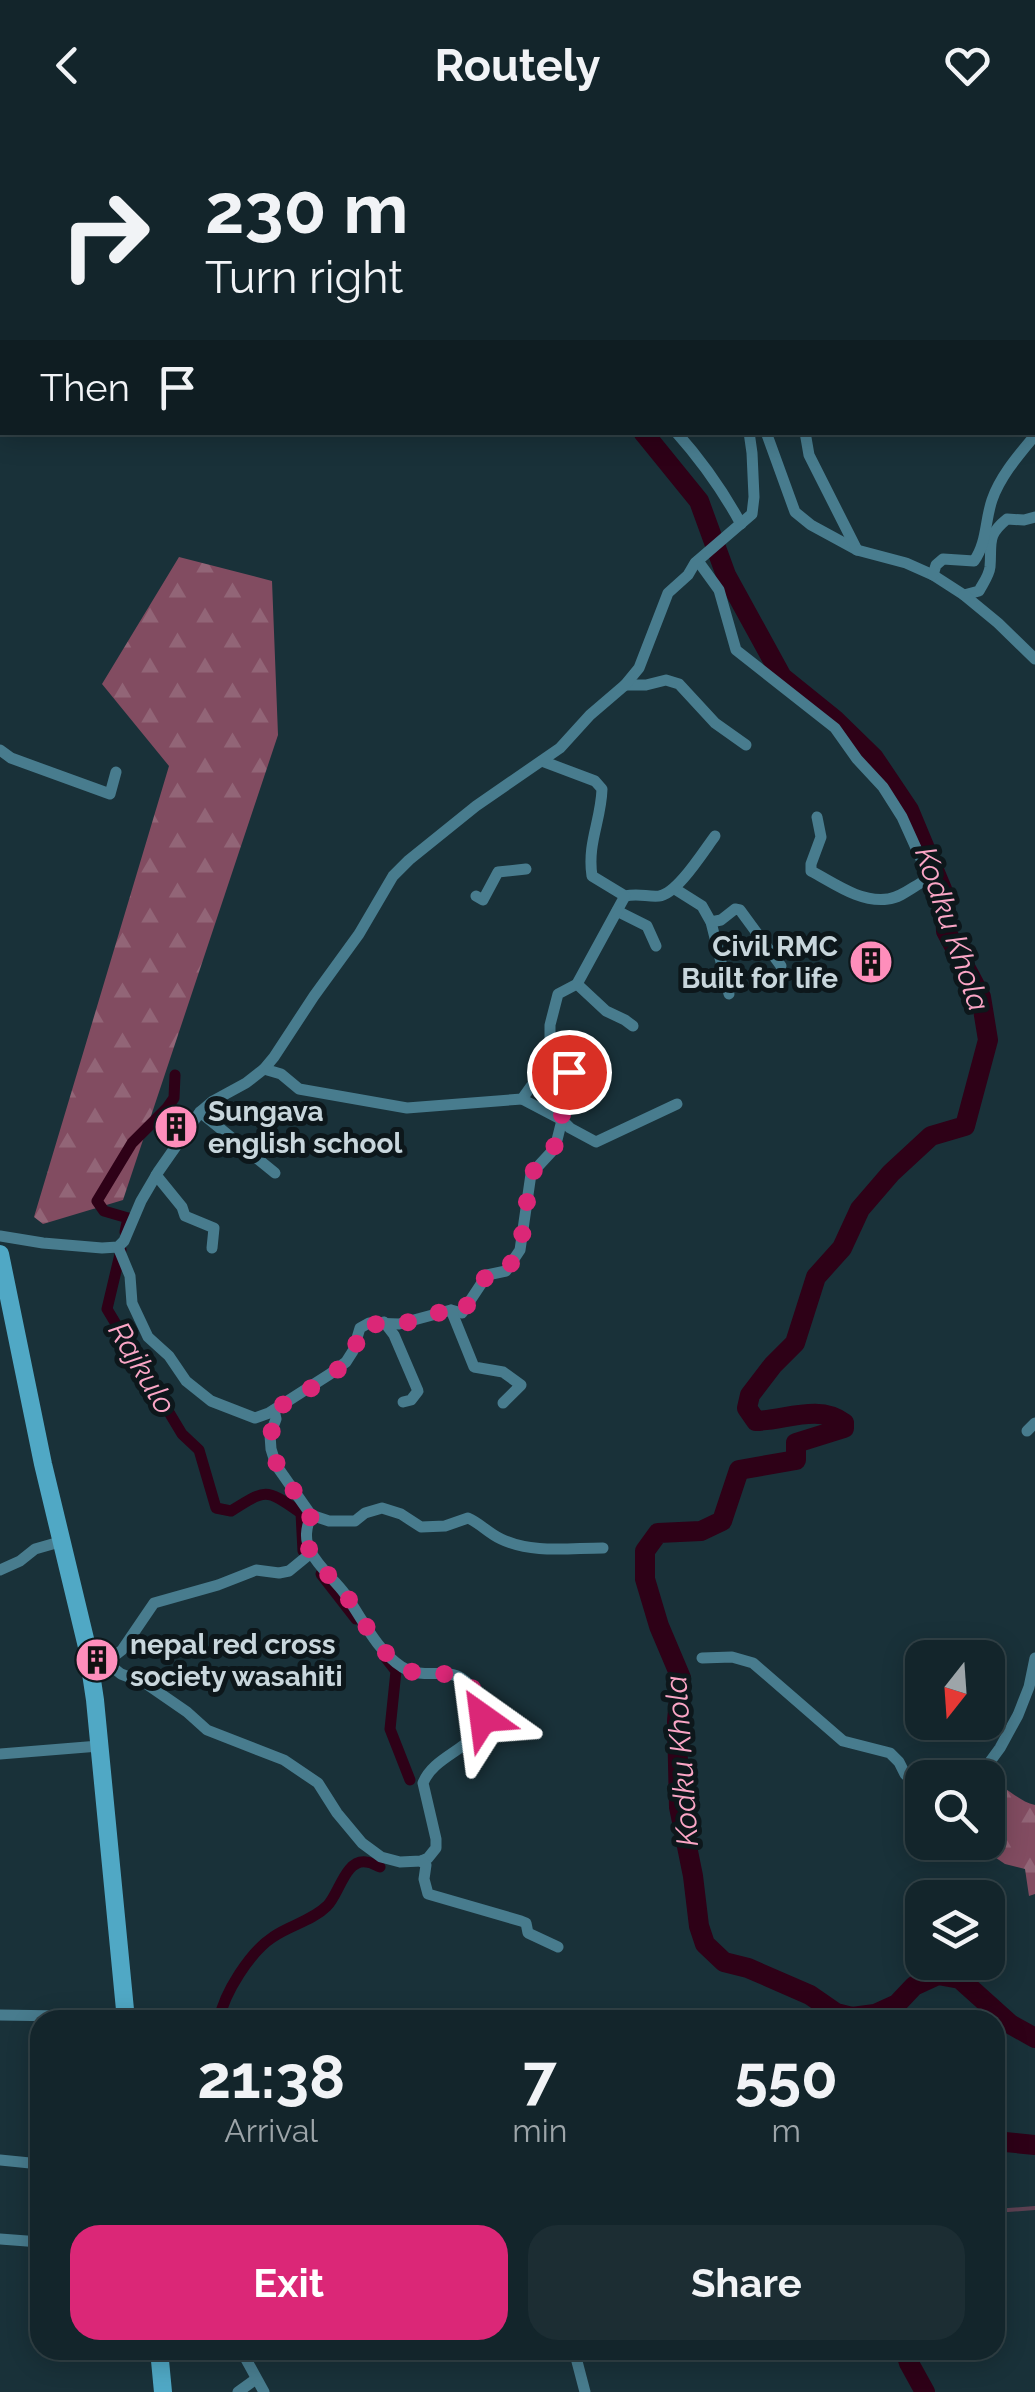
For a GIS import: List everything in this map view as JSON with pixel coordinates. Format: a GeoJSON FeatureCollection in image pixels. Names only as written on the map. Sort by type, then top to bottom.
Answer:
{"type":"FeatureCollection","features":[{"type":"Feature","properties":{"kind":"street"},"geometry":{"type":"LineString","coordinates":[[679,435],[741,524]]}},
{"type":"Feature","properties":{"kind":"street"},"geometry":{"type":"LineString","coordinates":[[0,1236],[102,1248],[118,1247],[124,1242],[141,1201],[200,1112],[264,1068],[359,934],[393,876],[476,806],[560,748],[639,668],[668,592],[752,514],[749,435]]}},
{"type":"Feature","properties":{"kind":"street"},"geometry":{"type":"LineString","coordinates":[[767,435],[795,512],[857,550],[933,574],[998,623],[1035,660]]}},
{"type":"Feature","properties":{"kind":"street"},"geometry":{"type":"LineString","coordinates":[[806,435],[809,456],[857,550]]}},
{"type":"Feature","properties":{"kind":"street"},"geometry":{"type":"LineString","coordinates":[[933,574],[943,559],[974,562],[981,552],[991,503],[1000,483],[1034,435]]}},
{"type":"Feature","properties":{"kind":"street"},"geometry":{"type":"LineString","coordinates":[[964,595],[979,591],[990,572],[994,530],[1007,519],[1035,516]]}},
{"type":"Feature","properties":{"kind":"street"},"geometry":{"type":"LineString","coordinates":[[702,557],[720,590],[736,650],[835,728],[902,817],[921,859],[924,881],[891,899],[872,899],[811,871],[821,836],[817,817]]}},
{"type":"Feature","properties":{"kind":"street"},"geometry":{"type":"LineString","coordinates":[[625,685],[666,680],[679,684],[715,722],[746,745]]}},
{"type":"Feature","properties":{"kind":"street"},"geometry":{"type":"LineString","coordinates":[[0,750],[110,794],[116,772]]}},
{"type":"Feature","properties":{"kind":"street"},"geometry":{"type":"LineString","coordinates":[[542,761],[595,781],[602,789],[588,855],[592,876],[625,896],[661,896],[675,889],[715,836]]}},
{"type":"Feature","properties":{"kind":"street"},"geometry":{"type":"LineString","coordinates":[[476,896],[483,900],[498,872],[526,869]]}},
{"type":"Feature","properties":{"kind":"street"},"geometry":{"type":"LineString","coordinates":[[675,889],[702,906],[711,922],[729,994]]}},
{"type":"Feature","properties":{"kind":"street"},"geometry":{"type":"LineString","coordinates":[[550,1060],[550,1025],[558,994],[577,984],[625,896]]}},
{"type":"Feature","properties":{"kind":"street"},"geometry":{"type":"LineString","coordinates":[[711,922],[740,910],[782,966]]}},
{"type":"Feature","properties":{"kind":"street"},"geometry":{"type":"LineString","coordinates":[[617,911],[647,926],[656,946]]}},
{"type":"Feature","properties":{"kind":"street"},"geometry":{"type":"LineString","coordinates":[[577,984],[606,1011],[633,1026]]}},
{"type":"Feature","properties":{"kind":"street"},"geometry":{"type":"LineString","coordinates":[[118,1247],[130,1276],[132,1303],[148,1337],[186,1381],[211,1401],[255,1418],[274,1410],[346,1362],[360,1328],[369,1323],[400,1324],[451,1310],[462,1313],[487,1275],[506,1271],[520,1250],[531,1174],[554,1148],[562,1120],[569,1072],[558,1056],[550,1060],[522,1100]]}},
{"type":"Feature","properties":{"kind":"street"},"geometry":{"type":"LineString","coordinates":[[264,1068],[282,1074],[299,1089],[407,1108],[522,1100],[596,1142],[677,1104]]}},
{"type":"Feature","properties":{"kind":"street"},"geometry":{"type":"LineString","coordinates":[[200,1112],[274,1172]]}},
{"type":"Feature","properties":{"kind":"street"},"geometry":{"type":"LineString","coordinates":[[156,1176],[186,1216],[214,1228],[212,1248]]}},
{"type":"Feature","properties":{"kind":"street"},"geometry":{"type":"LineString","coordinates":[[0,1254],[44,1464],[94,1653],[124,2010]]}},
{"type":"Feature","properties":{"kind":"street"},"geometry":{"type":"LineString","coordinates":[[451,1310],[474,1367],[503,1372],[522,1386],[503,1403]]}},
{"type":"Feature","properties":{"kind":"street"},"geometry":{"type":"LineString","coordinates":[[384,1322],[394,1335],[418,1392],[403,1402]]}},
{"type":"Feature","properties":{"kind":"street"},"geometry":{"type":"LineString","coordinates":[[274,1410],[276,1418],[270,1435],[276,1465],[311,1515],[329,1521],[355,1521],[382,1508],[421,1527],[445,1526],[468,1518],[487,1532],[530,1549],[603,1548]]}},
{"type":"Feature","properties":{"kind":"street"},"geometry":{"type":"LineString","coordinates":[[94,1653],[187,1712],[207,1730],[284,1760],[318,1783],[362,1843],[381,1857],[400,1862],[428,1858],[436,1848],[423,1782],[443,1758],[471,1740],[483,1718],[483,1706],[471,1687],[453,1674],[424,1675],[399,1665],[366,1628],[347,1597],[311,1553],[306,1539],[311,1515]]}},
{"type":"Feature","properties":{"kind":"street"},"geometry":{"type":"LineString","coordinates":[[0,1570],[35,1549],[63,1542]]}},
{"type":"Feature","properties":{"kind":"street"},"geometry":{"type":"LineString","coordinates":[[94,1653],[113,1657],[122,1650],[154,1603],[256,1570],[289,1571],[311,1553]]}},
{"type":"Feature","properties":{"kind":"street"},"geometry":{"type":"LineString","coordinates":[[702,1658],[753,1663],[843,1741],[890,1754],[905,1774]]}},
{"type":"Feature","properties":{"kind":"street"},"geometry":{"type":"LineString","coordinates":[[991,1760],[1018,1715],[1035,1658]]}},
{"type":"Feature","properties":{"kind":"street"},"geometry":{"type":"LineString","coordinates":[[0,1754],[99,1746]]}},
{"type":"Feature","properties":{"kind":"street"},"geometry":{"type":"LineString","coordinates":[[421,1861],[426,1865],[428,1894],[526,1923],[528,1933],[558,1947]]}},
{"type":"Feature","properties":{"kind":"street"},"geometry":{"type":"LineString","coordinates":[[0,2015],[30,2016]]}},
{"type":"Feature","properties":{"kind":"street"},"geometry":{"type":"LineString","coordinates":[[0,2160],[30,2163]]}},
{"type":"Feature","properties":{"kind":"street"},"geometry":{"type":"LineString","coordinates":[[0,2239],[30,2241]]}},
{"type":"Feature","properties":{"kind":"street"},"geometry":{"type":"LineString","coordinates":[[160,2360],[163,2392]]}},
{"type":"Feature","properties":{"kind":"street"},"geometry":{"type":"LineString","coordinates":[[246,2360],[264,2392]]}},
{"type":"Feature","properties":{"kind":"street"},"geometry":{"type":"LineString","coordinates":[[577,2360],[585,2392]]}},
{"type":"Feature","properties":{"kind":"street"},"geometry":{"type":"LineString","coordinates":[[238,2392],[256,2379]]}},
{"type":"Feature","properties":{"kind":"green space"},"geometry":{"type":"Polygon","coordinates":[[[179,557],[272,581],[278,735],[123,1200],[43,1224],[34,1217],[169,766],[102,684],[179,557]]]}},
{"type":"Feature","properties":{"kind":"green space"},"geometry":{"type":"Polygon","coordinates":[[[1005,1788],[1035,1805],[1035,1894],[1029,1896],[1025,1869],[999,1860],[1005,1860],[1005,1788]]]}},
{"type":"Feature","properties":{"kind":"waterway","name":"Kodku Khola"},"geometry":{"type":"LineString","coordinates":[[645,435],[699,501],[726,575],[782,677],[874,758],[909,810],[944,894],[946,931],[981,997],[988,1040],[965,1126],[931,1136],[860,1209],[842,1248],[816,1277],[795,1343],[750,1395],[747,1408],[756,1421],[813,1414],[834,1417],[844,1423],[844,1428],[796,1443],[796,1460],[739,1470],[722,1521],[701,1531],[658,1533],[645,1551],[645,1579],[681,1678],[677,1721],[679,1807],[705,1944],[724,1962],[810,1995],[832,2010]]}},
{"type":"Feature","properties":{"kind":"waterway","name":"Rajkulo"},"geometry":{"type":"LineString","coordinates":[[125,1232],[128,1218],[104,1211],[97,1201],[132,1143],[174,1098],[175,1075]]}},
{"type":"Feature","properties":{"kind":"waterway","name":"Rajkulo"},"geometry":{"type":"LineString","coordinates":[[121,1250],[107,1309],[182,1434],[199,1450],[216,1508],[231,1511],[266,1494],[280,1499],[301,1513],[303,1551]]}},
{"type":"Feature","properties":{"kind":"waterway","name":"Rajkulo"},"geometry":{"type":"LineString","coordinates":[[321,1574],[356,1619]]}},
{"type":"Feature","properties":{"kind":"waterway","name":"Rajkulo"},"geometry":{"type":"LineString","coordinates":[[385,1657],[396,1671],[390,1729],[410,1780]]}},
{"type":"Feature","properties":{"kind":"waterway"},"geometry":{"type":"LineString","coordinates":[[222,2010],[232,1986],[264,1944],[327,1906],[353,1866],[366,1862],[380,1867]]}},
{"type":"Feature","properties":{"kind":"waterway","name":"Kodku Khola"},"geometry":{"type":"LineString","coordinates":[[884,2010],[897,2004],[914,1986],[938,1975],[960,1979],[994,2010]]}},
{"type":"Feature","properties":{"kind":"waterway","name":"Kodku Khola"},"geometry":{"type":"LineString","coordinates":[[1005,2020],[1035,2038]]}},
{"type":"Feature","properties":{"kind":"waterway","name":"Kodku Khola"},"geometry":{"type":"LineString","coordinates":[[1005,2142],[1035,2145]]}},
{"type":"Feature","properties":{"kind":"waterway"},"geometry":{"type":"LineString","coordinates":[[1005,2210],[1035,2208]]}},
{"type":"Feature","properties":{"kind":"waterway","name":"Kodku Khola"},"geometry":{"type":"LineString","coordinates":[[908,2360],[925,2392]]}},
{"type":"Feature","properties":{"kind":"place","name":"Civil RMC Built for life"},"geometry":{"type":"Point","coordinates":[871,962]}},
{"type":"Feature","properties":{"kind":"place","name":"Sungava english school"},"geometry":{"type":"Point","coordinates":[176,1127]}},
{"type":"Feature","properties":{"kind":"place","name":"nepal red cross society wasahiti"},"geometry":{"type":"Point","coordinates":[97,1660]}},
{"type":"Feature","properties":{"kind":"route"},"geometry":{"type":"LineString","coordinates":[[483,1718],[483,1706],[461,1678],[410,1671],[399,1665],[366,1628],[347,1597],[311,1553],[306,1539],[311,1515],[276,1465],[270,1435],[276,1418],[274,1410],[346,1362],[360,1328],[369,1323],[400,1324],[451,1310],[462,1313],[487,1275],[506,1271],[520,1250],[531,1174],[554,1148],[569,1072]]}}]}
